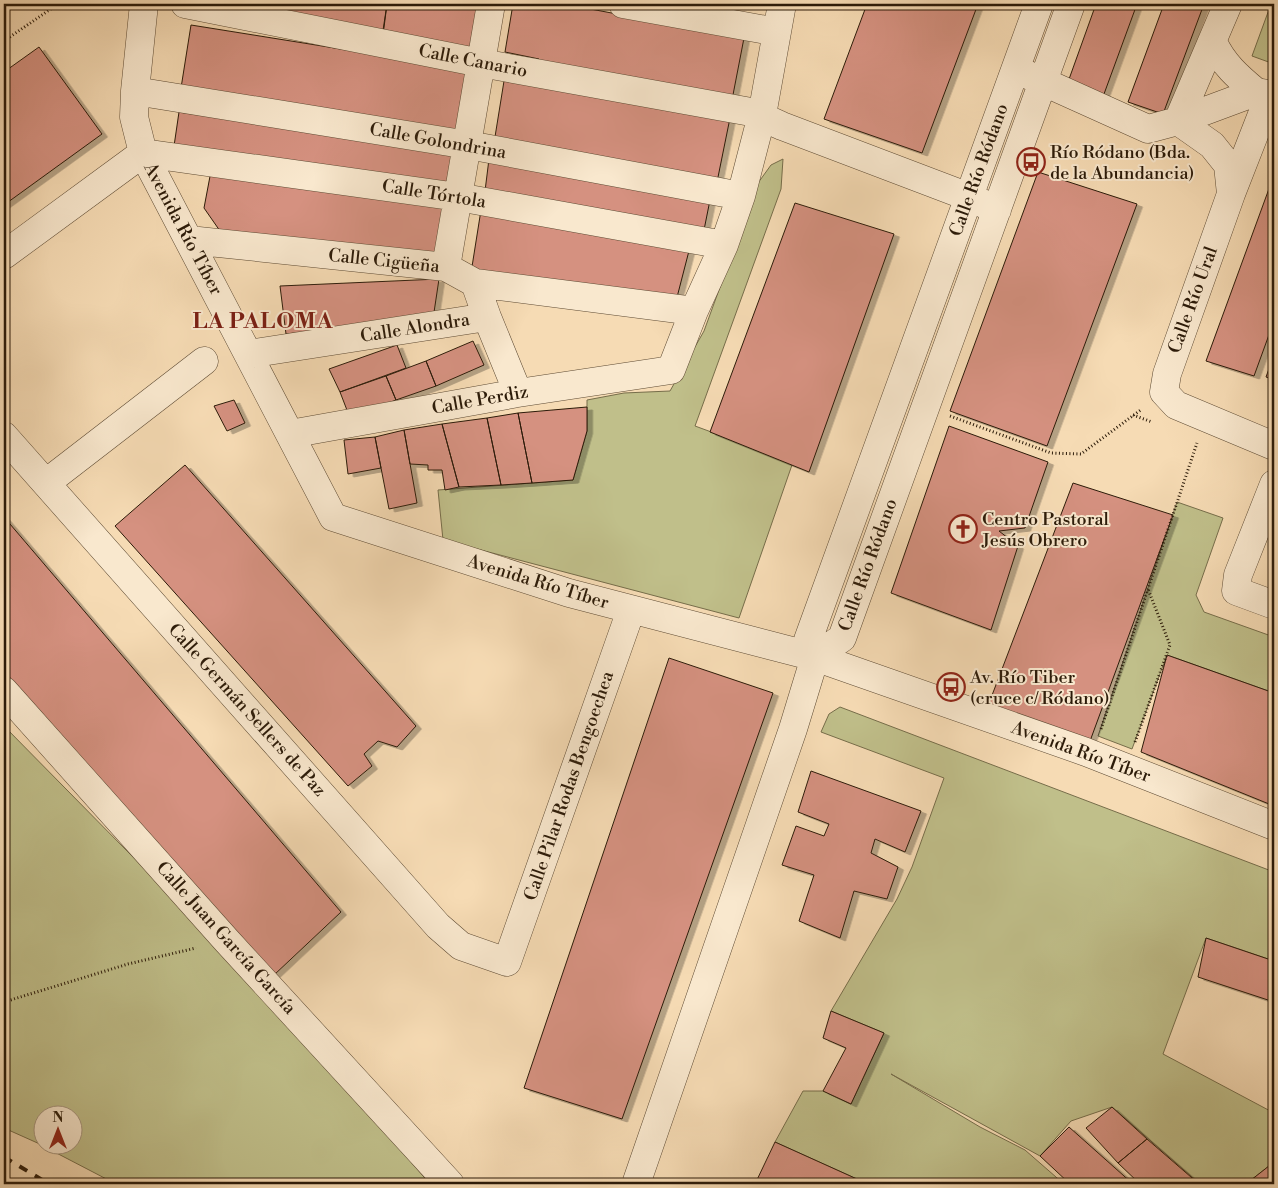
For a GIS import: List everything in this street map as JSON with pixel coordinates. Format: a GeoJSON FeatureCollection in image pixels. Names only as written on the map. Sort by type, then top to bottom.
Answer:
{"type":"FeatureCollection","features":[{"type":"Feature","properties":{"kind":"street","name":"Avenida Río Tíber"},"geometry":{"type":"LineString","coordinates":[[144,4],[134,117],[143,153],[333,517],[568,593],[815,657],[1086,752],[1274,826]]}},
{"type":"Feature","properties":{"kind":"street","name":"Calle Canario"},"geometry":{"type":"LineString","coordinates":[[185,4],[481,63],[762,115],[782,126],[969,196],[997,210]]}},
{"type":"Feature","properties":{"kind":"street"},"geometry":{"type":"LineString","coordinates":[[446,266],[468,145],[490,4]]}},
{"type":"Feature","properties":{"kind":"street"},"geometry":{"type":"LineString","coordinates":[[623,4],[777,32]]}},
{"type":"Feature","properties":{"kind":"street"},"geometry":{"type":"LineString","coordinates":[[694,311],[724,245],[741,196],[762,115],[782,4]]}},
{"type":"Feature","properties":{"kind":"street","name":"Calle Río Ródano"},"geometry":{"type":"LineString","coordinates":[[1039,4],[808,640],[815,657],[842,638],[1071,4]]}},
{"type":"Feature","properties":{"kind":"street"},"geometry":{"type":"LineString","coordinates":[[1178,121],[1228,4]]}},
{"type":"Feature","properties":{"kind":"street"},"geometry":{"type":"LineString","coordinates":[[1213,42],[1220,56],[1231,70],[1267,94]]}},
{"type":"Feature","properties":{"kind":"street"},"geometry":{"type":"LineString","coordinates":[[1015,70],[1148,129],[1267,94]]}},
{"type":"Feature","properties":{"kind":"street","name":"Calle Golondrina"},"geometry":{"type":"LineString","coordinates":[[135,91],[468,145],[741,196]]}},
{"type":"Feature","properties":{"kind":"street","name":"Calle Río Ural"},"geometry":{"type":"LineString","coordinates":[[1164,392],[1166,374],[1267,94]]}},
{"type":"Feature","properties":{"kind":"street"},"geometry":{"type":"LineString","coordinates":[[1178,121],[1212,145],[1228,165],[1231,194]]}},
{"type":"Feature","properties":{"kind":"street"},"geometry":{"type":"LineString","coordinates":[[4,255],[143,153]]}},
{"type":"Feature","properties":{"kind":"street","name":"Calle Tórtola"},"geometry":{"type":"LineString","coordinates":[[143,153],[458,196],[724,245]]}},
{"type":"Feature","properties":{"kind":"street","name":"Calle Cigüeña"},"geometry":{"type":"LineString","coordinates":[[189,240],[446,266],[475,283],[694,311]]}},
{"type":"Feature","properties":{"kind":"street","name":"Calle Alondra"},"geometry":{"type":"LineString","coordinates":[[248,354],[487,317],[475,283]]}},
{"type":"Feature","properties":{"kind":"street","name":"Calle Perdiz"},"geometry":{"type":"LineString","coordinates":[[290,434],[518,393],[671,370],[694,311]]}},
{"type":"Feature","properties":{"kind":"street"},"geometry":{"type":"LineString","coordinates":[[487,317],[518,393]]}},
{"type":"Feature","properties":{"kind":"street"},"geometry":{"type":"LineString","coordinates":[[46,483],[204,361]]}},
{"type":"Feature","properties":{"kind":"street"},"geometry":{"type":"LineString","coordinates":[[1164,392],[1176,405],[1274,446]]}},
{"type":"Feature","properties":{"kind":"street","name":"Calle Germán Sellers de Paz"},"geometry":{"type":"LineString","coordinates":[[4,436],[438,926],[461,946],[507,962]]}},
{"type":"Feature","properties":{"kind":"street"},"geometry":{"type":"LineString","coordinates":[[1274,484],[1238,575],[1236,590],[1274,605]]}},
{"type":"Feature","properties":{"kind":"street","name":"Calle Pilar Rodas Bengoechea"},"geometry":{"type":"LineString","coordinates":[[507,962],[631,610]]}},
{"type":"Feature","properties":{"kind":"street"},"geometry":{"type":"LineString","coordinates":[[636,1184],[790,738],[815,657]]}},
{"type":"Feature","properties":{"kind":"street","name":"Calle Juan García García"},"geometry":{"type":"LineString","coordinates":[[4,691],[227,940],[450,1184]]}},
{"type":"Feature","properties":{"kind":"path"},"geometry":{"type":"LineString","coordinates":[[4,41],[58,4]]}},
{"type":"Feature","properties":{"kind":"path"},"geometry":{"type":"LineString","coordinates":[[950,416],[1051,453],[1081,454],[1164,392]]}},
{"type":"Feature","properties":{"kind":"path"},"geometry":{"type":"LineString","coordinates":[[1098,736],[1198,439]]}},
{"type":"Feature","properties":{"kind":"path"},"geometry":{"type":"LineString","coordinates":[[1132,749],[1170,645],[1148,589]]}},
{"type":"Feature","properties":{"kind":"path"},"geometry":{"type":"LineString","coordinates":[[4,1002],[128,964],[227,940]]}},
{"type":"Feature","properties":{"kind":"shaded area"},"geometry":{"type":"Polygon","coordinates":[[[1271,4],[1274,4],[1274,64],[1252,56],[1271,4]]]}},
{"type":"Feature","properties":{"kind":"shaded area"},"geometry":{"type":"Polygon","coordinates":[[[783,159],[781,189],[695,426],[793,462],[739,618],[443,540],[438,490],[573,480],[587,431],[587,400],[624,393],[670,391],[704,331],[758,183],[771,165],[783,159]]]}},
{"type":"Feature","properties":{"kind":"shaded area"},"geometry":{"type":"Polygon","coordinates":[[[1177,502],[1223,518],[1196,595],[1204,612],[1274,637],[1274,693],[1167,655],[1132,749],[1098,736],[1177,502]]]}},
{"type":"Feature","properties":{"kind":"shaded area"},"geometry":{"type":"Polygon","coordinates":[[[840,707],[1274,872],[1274,961],[1206,938],[1163,1054],[1274,1113],[1274,1162],[1246,1184],[1200,1184],[1112,1107],[1071,1121],[1040,1156],[891,1074],[980,1127],[1025,1150],[1064,1184],[868,1184],[775,1142],[803,1091],[823,1091],[851,1104],[884,1033],[831,1011],[897,899],[912,867],[944,778],[821,732],[829,714],[840,707]]]}},
{"type":"Feature","properties":{"kind":"shaded area"},"geometry":{"type":"Polygon","coordinates":[[[4,726],[249,975],[430,1184],[116,1184],[62,1156],[82,1156],[82,1106],[32,1106],[32,1141],[4,1128],[4,726]]]}},
{"type":"Feature","properties":{"kind":"building"},"geometry":{"type":"Polygon","coordinates":[[[230,4],[387,4],[382,37],[230,4]]]}},
{"type":"Feature","properties":{"kind":"building"},"geometry":{"type":"Polygon","coordinates":[[[387,4],[486,4],[477,59],[382,43],[387,4]]]}},
{"type":"Feature","properties":{"kind":"building"},"geometry":{"type":"Polygon","coordinates":[[[513,4],[564,4],[744,38],[732,100],[538,65],[539,59],[505,52],[513,4]]]}},
{"type":"Feature","properties":{"kind":"building"},"geometry":{"type":"Polygon","coordinates":[[[867,4],[978,4],[922,153],[824,119],[867,4]]]}},
{"type":"Feature","properties":{"kind":"building"},"geometry":{"type":"Polygon","coordinates":[[[1096,4],[1137,4],[1104,94],[1068,82],[1096,4]]]}},
{"type":"Feature","properties":{"kind":"building"},"geometry":{"type":"Polygon","coordinates":[[[1164,4],[1204,4],[1163,114],[1128,102],[1164,4]]]}},
{"type":"Feature","properties":{"kind":"building"},"geometry":{"type":"Polygon","coordinates":[[[191,25],[472,70],[462,139],[181,88],[191,25]]]}},
{"type":"Feature","properties":{"kind":"building"},"geometry":{"type":"Polygon","coordinates":[[[39,47],[102,134],[4,205],[4,72],[39,47]]]}},
{"type":"Feature","properties":{"kind":"building"},"geometry":{"type":"Polygon","coordinates":[[[504,81],[730,118],[716,187],[494,143],[504,81]]]}},
{"type":"Feature","properties":{"kind":"building"},"geometry":{"type":"Polygon","coordinates":[[[179,112],[459,153],[453,189],[173,153],[179,112]]]}},
{"type":"Feature","properties":{"kind":"building"},"geometry":{"type":"Polygon","coordinates":[[[489,159],[710,200],[703,235],[485,191],[489,159]]]}},
{"type":"Feature","properties":{"kind":"building"},"geometry":{"type":"Polygon","coordinates":[[[211,171],[450,204],[439,260],[220,231],[204,208],[211,171]]]}},
{"type":"Feature","properties":{"kind":"building"},"geometry":{"type":"Polygon","coordinates":[[[1038,172],[1137,204],[1047,446],[950,411],[1038,172]]]}},
{"type":"Feature","properties":{"kind":"building"},"geometry":{"type":"Polygon","coordinates":[[[1274,175],[1274,321],[1254,376],[1206,361],[1274,175]]]}},
{"type":"Feature","properties":{"kind":"building"},"geometry":{"type":"Polygon","coordinates":[[[795,203],[894,234],[809,472],[710,432],[795,203]]]}},
{"type":"Feature","properties":{"kind":"building"},"geometry":{"type":"Polygon","coordinates":[[[481,210],[690,247],[675,305],[471,273],[481,210]]]}},
{"type":"Feature","properties":{"kind":"building"},"geometry":{"type":"Polygon","coordinates":[[[439,279],[433,319],[286,334],[280,286],[439,279]]]}},
{"type":"Feature","properties":{"kind":"building"},"geometry":{"type":"Polygon","coordinates":[[[473,341],[484,365],[436,386],[426,361],[473,341]]]}},
{"type":"Feature","properties":{"kind":"building"},"geometry":{"type":"Polygon","coordinates":[[[397,345],[406,368],[340,392],[329,369],[397,345]]]}},
{"type":"Feature","properties":{"kind":"building"},"geometry":{"type":"Polygon","coordinates":[[[1274,355],[1274,380],[1266,377],[1274,355]]]}},
{"type":"Feature","properties":{"kind":"building"},"geometry":{"type":"Polygon","coordinates":[[[426,361],[436,386],[396,400],[386,376],[426,361]]]}},
{"type":"Feature","properties":{"kind":"building"},"geometry":{"type":"Polygon","coordinates":[[[386,376],[396,400],[350,418],[340,392],[386,376]]]}},
{"type":"Feature","properties":{"kind":"building"},"geometry":{"type":"Polygon","coordinates":[[[234,400],[245,423],[227,431],[214,406],[234,400]]]}},
{"type":"Feature","properties":{"kind":"building"},"geometry":{"type":"Polygon","coordinates":[[[587,407],[587,431],[573,480],[532,483],[518,413],[587,407]]]}},
{"type":"Feature","properties":{"kind":"building"},"geometry":{"type":"Polygon","coordinates":[[[518,413],[532,483],[501,485],[487,418],[518,413]]]}},
{"type":"Feature","properties":{"kind":"building"},"geometry":{"type":"Polygon","coordinates":[[[487,418],[501,485],[459,487],[442,424],[487,418]]]}},
{"type":"Feature","properties":{"kind":"building"},"geometry":{"type":"Polygon","coordinates":[[[442,424],[459,487],[445,490],[442,470],[428,470],[428,465],[410,464],[404,430],[442,424]]]}},
{"type":"Feature","properties":{"kind":"building","name":"Centro Pastoral Jesús Obrero"},"geometry":{"type":"Polygon","coordinates":[[[949,426],[1048,462],[1025,528],[999,531],[1018,546],[991,630],[891,593],[949,426]]]}},
{"type":"Feature","properties":{"kind":"building"},"geometry":{"type":"Polygon","coordinates":[[[404,430],[417,503],[389,509],[375,437],[404,430]]]}},
{"type":"Feature","properties":{"kind":"building"},"geometry":{"type":"Polygon","coordinates":[[[375,437],[381,468],[348,474],[344,440],[375,437]]]}},
{"type":"Feature","properties":{"kind":"building"},"geometry":{"type":"Polygon","coordinates":[[[185,465],[416,726],[397,747],[378,741],[364,754],[372,766],[348,786],[115,526],[185,465]]]}},
{"type":"Feature","properties":{"kind":"building"},"geometry":{"type":"Polygon","coordinates":[[[1073,483],[1173,515],[1086,752],[986,711],[1073,483]]]}},
{"type":"Feature","properties":{"kind":"building"},"geometry":{"type":"Polygon","coordinates":[[[4,517],[341,912],[274,975],[4,671],[4,517]]]}},
{"type":"Feature","properties":{"kind":"building"},"geometry":{"type":"Polygon","coordinates":[[[1167,655],[1274,693],[1274,806],[1141,752],[1167,655]]]}},
{"type":"Feature","properties":{"kind":"building"},"geometry":{"type":"Polygon","coordinates":[[[669,658],[773,693],[622,1119],[524,1088],[669,658]]]}},
{"type":"Feature","properties":{"kind":"building"},"geometry":{"type":"Polygon","coordinates":[[[811,771],[921,811],[905,852],[875,839],[871,853],[898,867],[887,899],[854,891],[840,938],[799,921],[814,875],[782,865],[796,826],[824,836],[829,824],[798,812],[811,771]]]}},
{"type":"Feature","properties":{"kind":"building"},"geometry":{"type":"Polygon","coordinates":[[[1206,938],[1274,961],[1274,1002],[1198,977],[1206,938]]]}},
{"type":"Feature","properties":{"kind":"building"},"geometry":{"type":"Polygon","coordinates":[[[831,1011],[884,1033],[851,1104],[823,1091],[846,1048],[823,1038],[831,1011]]]}},
{"type":"Feature","properties":{"kind":"building"},"geometry":{"type":"Polygon","coordinates":[[[1112,1107],[1147,1139],[1118,1163],[1086,1128],[1112,1107]]]}},
{"type":"Feature","properties":{"kind":"building"},"geometry":{"type":"Polygon","coordinates":[[[1069,1127],[1133,1184],[1070,1184],[1040,1156],[1069,1127]]]}},
{"type":"Feature","properties":{"kind":"building"},"geometry":{"type":"Polygon","coordinates":[[[1147,1139],[1199,1184],[1140,1184],[1118,1163],[1147,1139]]]}},
{"type":"Feature","properties":{"kind":"building"},"geometry":{"type":"Polygon","coordinates":[[[775,1142],[868,1184],[755,1184],[775,1142]]]}},
{"type":"Feature","properties":{"kind":"building"},"geometry":{"type":"Polygon","coordinates":[[[1274,1162],[1274,1184],[1246,1184],[1274,1162]]]}},
{"type":"Feature","properties":{"kind":"railway"},"geometry":{"type":"LineString","coordinates":[[4,1157],[49,1184]]}},
{"type":"Feature","properties":{"kind":"place","name":"Río Ródano (Bda. de la Abundancia)"},"geometry":{"type":"Point","coordinates":[1031,162]}},
{"type":"Feature","properties":{"kind":"place","name":"Centro Pastoral Jesús Obrero"},"geometry":{"type":"Point","coordinates":[963,529]}},
{"type":"Feature","properties":{"kind":"place","name":"Av. Río Tiber (cruce c/ Ródano)"},"geometry":{"type":"Point","coordinates":[951,687]}},
{"type":"Feature","properties":{"kind":"district","name":"LA PALOMA"},"geometry":{"type":"Point","coordinates":[263,321]}}]}
